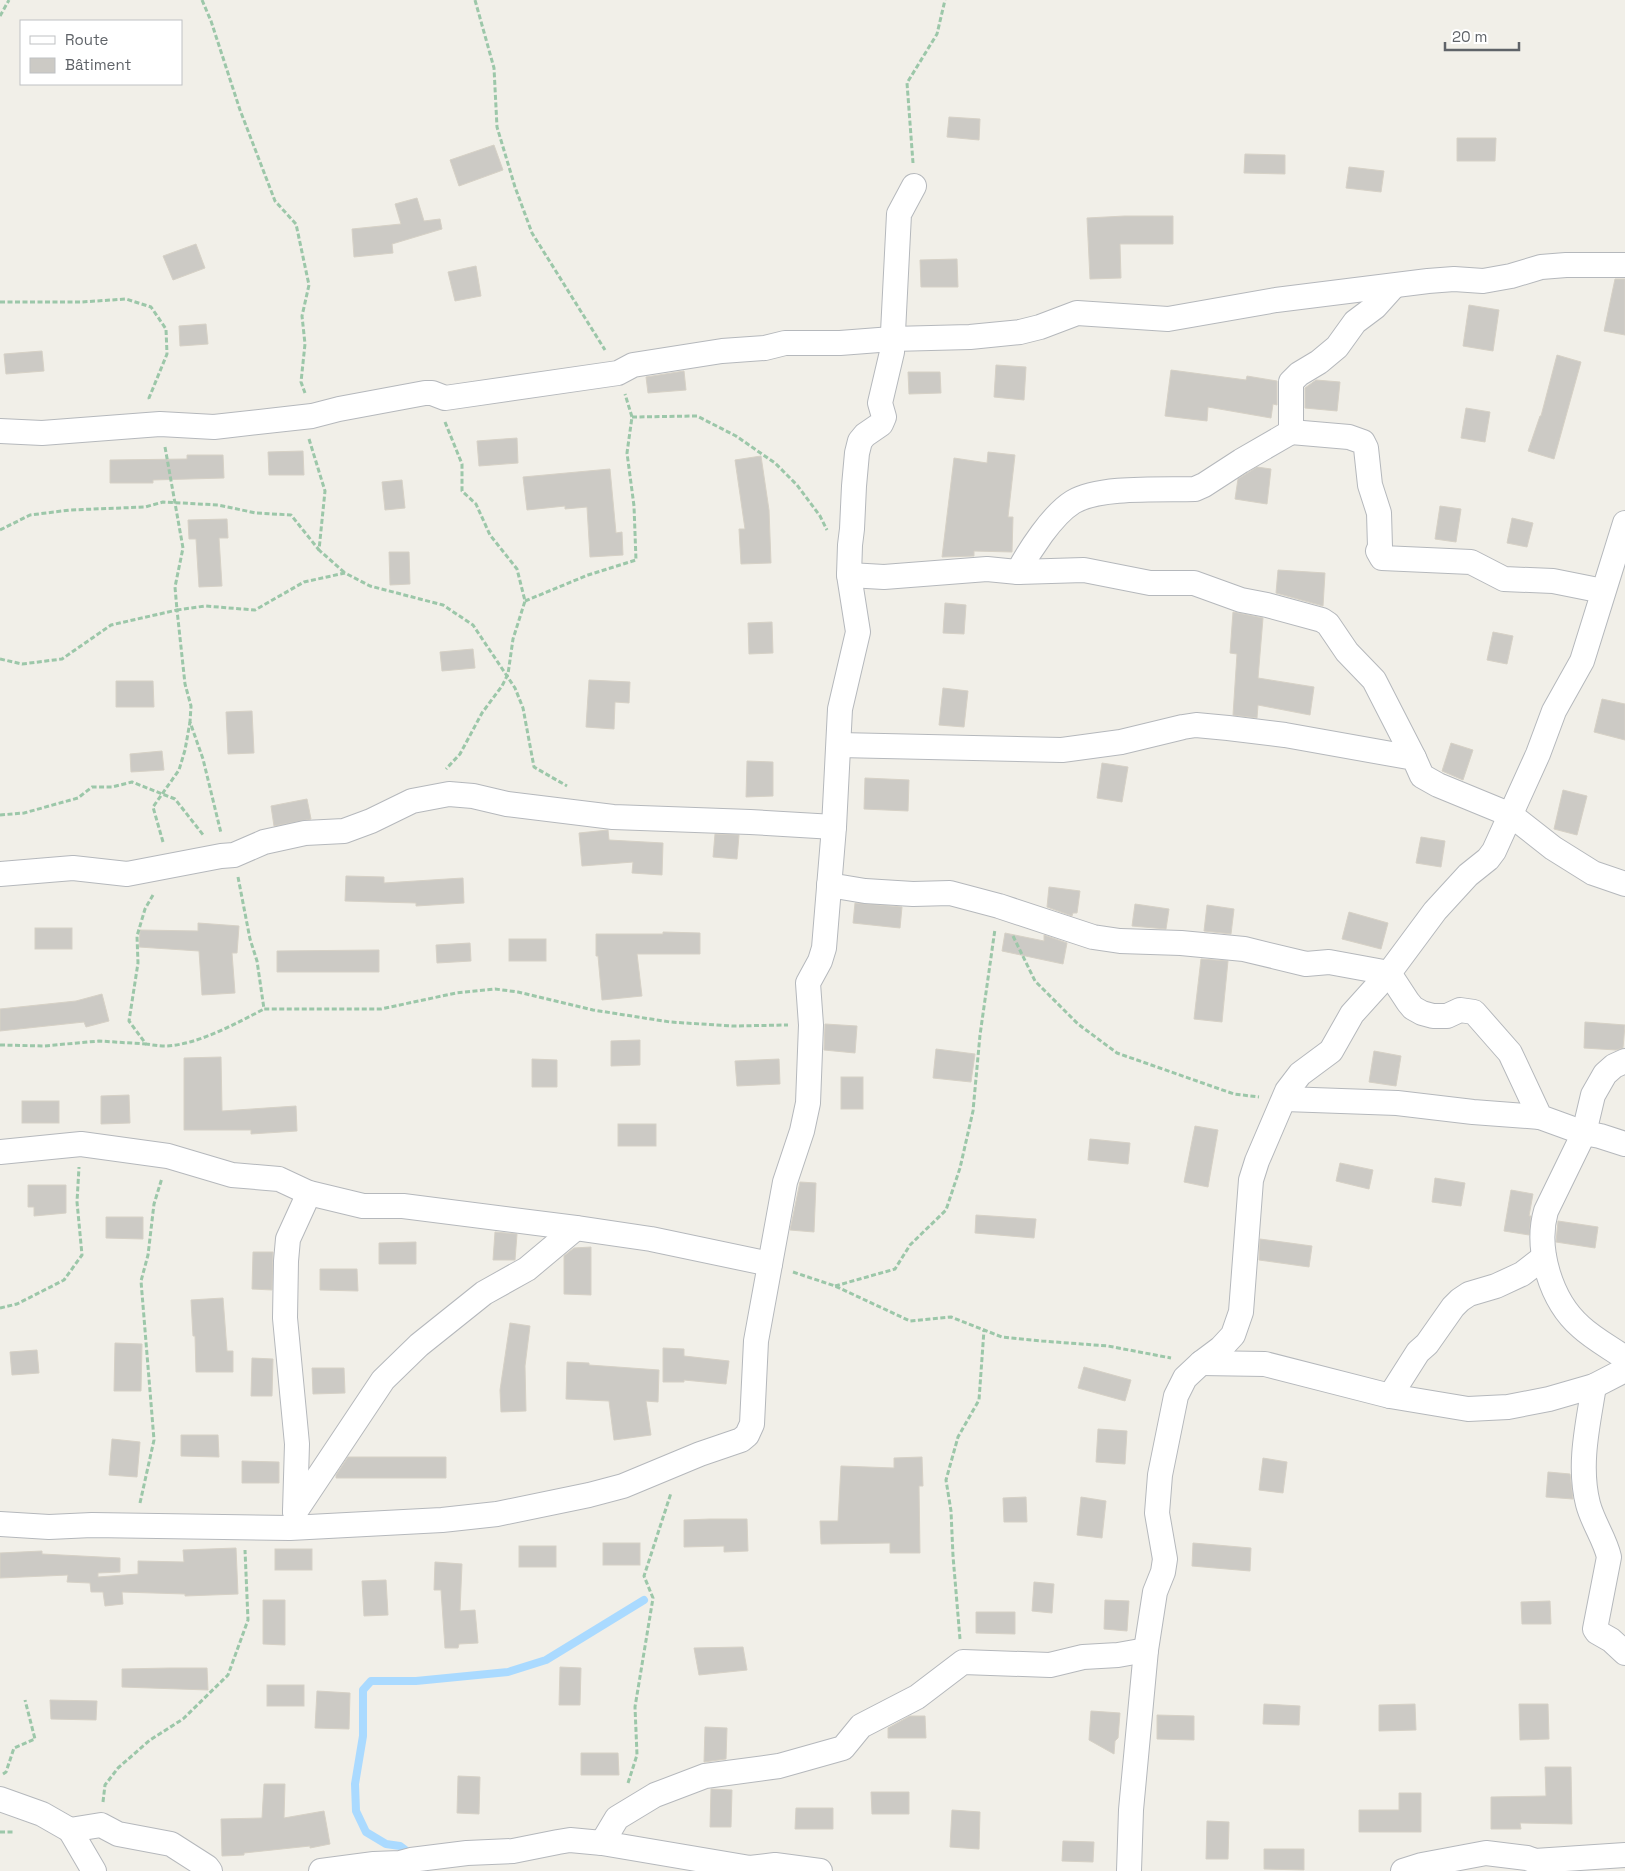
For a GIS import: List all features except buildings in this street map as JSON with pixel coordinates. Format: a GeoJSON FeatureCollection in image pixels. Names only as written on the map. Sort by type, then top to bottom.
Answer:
{"type":"FeatureCollection","features":[{"type":"Feature","properties":{"kind":"street"},"geometry":{"type":"LineString","coordinates":[[0,1524],[49,1527],[92,1525],[245,1527],[292,1520],[442,1520],[497,1514],[589,1495],[622,1486],[741,1440],[747,1435],[752,1424],[756,1341],[785,1182],[802,1131],[808,1103],[811,1025],[808,982],[820,961],[824,948],[834,827],[840,709],[858,632],[849,576],[857,453],[860,441],[865,435],[881,424],[884,417],[880,403],[892,352],[899,214],[914,186]]}},
{"type":"Feature","properties":{"kind":"street"},"geometry":{"type":"LineString","coordinates":[[0,431],[42,433],[160,424],[214,427],[312,416],[425,393],[432,393],[445,398],[618,373],[634,365],[722,351],[765,348],[785,343],[840,343],[892,339],[970,337],[1020,332],[1040,327],[1077,313],[1168,319],[1276,300],[1454,279],[1483,281],[1511,276],[1541,267],[1566,264],[1625,265]]}},
{"type":"Feature","properties":{"kind":"street"},"geometry":{"type":"LineString","coordinates":[[1291,432],[1292,382],[1294,378],[1319,362],[1337,347],[1355,322],[1374,307],[1393,287]]}},
{"type":"Feature","properties":{"kind":"street"},"geometry":{"type":"LineString","coordinates":[[1018,572],[1032,546],[1065,508],[1073,502],[1111,493],[1195,489],[1291,432],[1349,438],[1363,442],[1366,448],[1370,485],[1379,513],[1380,546],[1378,551],[1382,558],[1471,562],[1504,579],[1553,581],[1604,591]]}},
{"type":"Feature","properties":{"kind":"street"},"geometry":{"type":"LineString","coordinates":[[1129,1871],[1131,1810],[1146,1650],[1155,1592],[1163,1572],[1165,1559],[1157,1513],[1160,1475],[1176,1396],[1186,1378],[1233,1335],[1241,1312],[1246,1224],[1251,1180],[1257,1161],[1287,1091],[1300,1074],[1331,1051],[1352,1014],[1389,972],[1435,912],[1468,875],[1488,859],[1494,851],[1538,754],[1554,711],[1582,661],[1625,523]]}},
{"type":"Feature","properties":{"kind":"street"},"geometry":{"type":"LineString","coordinates":[[849,576],[884,577],[987,570],[1018,572],[1084,570],[1150,583],[1194,583],[1241,600],[1322,620],[1328,624],[1347,652],[1374,680],[1422,776],[1438,785],[1510,815],[1561,853],[1593,873],[1625,884]]}},
{"type":"Feature","properties":{"kind":"street"},"geometry":{"type":"LineString","coordinates":[[839,745],[1062,750],[1121,742],[1183,726],[1196,725],[1285,735],[1414,758]]}},
{"type":"Feature","properties":{"kind":"street"},"geometry":{"type":"LineString","coordinates":[[0,874],[73,868],[127,874],[228,855],[264,842],[305,833],[344,831],[371,821],[412,801],[449,794],[473,796],[507,804],[613,817],[834,827]]}},
{"type":"Feature","properties":{"kind":"street"},"geometry":{"type":"LineString","coordinates":[[829,885],[865,891],[913,894],[950,893],[1093,937],[1120,941],[1180,943],[1244,950],[1306,964],[1329,962],[1389,972],[1408,1002],[1413,1008],[1422,1013],[1433,1016],[1447,1016],[1460,1010],[1474,1012],[1510,1053],[1540,1117]]}},
{"type":"Feature","properties":{"kind":"street"},"geometry":{"type":"LineString","coordinates":[[1625,1061],[1614,1066],[1605,1074],[1593,1095],[1584,1133],[1546,1211],[1542,1224],[1544,1257],[1556,1294],[1571,1317],[1582,1328],[1625,1358]]}},
{"type":"Feature","properties":{"kind":"street"},"geometry":{"type":"LineString","coordinates":[[1284,1099],[1397,1103],[1473,1112],[1540,1117],[1584,1133],[1625,1144]]}},
{"type":"Feature","properties":{"kind":"street"},"geometry":{"type":"LineString","coordinates":[[0,1152],[81,1144],[168,1156],[232,1175],[279,1179],[309,1193],[363,1206],[403,1206],[466,1216],[576,1228],[651,1239],[770,1264]]}},
{"type":"Feature","properties":{"kind":"street"},"geometry":{"type":"LineString","coordinates":[[292,1520],[297,1444],[285,1318],[286,1261],[288,1239],[309,1193]]}},
{"type":"Feature","properties":{"kind":"street"},"geometry":{"type":"LineString","coordinates":[[292,1520],[383,1380],[420,1345],[484,1294],[527,1269],[576,1228]]}},
{"type":"Feature","properties":{"kind":"street"},"geometry":{"type":"LineString","coordinates":[[1390,1396],[1418,1352],[1427,1344],[1453,1306],[1469,1294],[1496,1286],[1522,1274],[1544,1257]]}},
{"type":"Feature","properties":{"kind":"street"},"geometry":{"type":"LineString","coordinates":[[1201,1363],[1265,1364],[1390,1396],[1468,1409],[1508,1407],[1549,1399],[1594,1386],[1625,1370]]}},
{"type":"Feature","properties":{"kind":"street"},"geometry":{"type":"LineString","coordinates":[[1594,1386],[1584,1443],[1586,1494],[1594,1522],[1608,1549],[1609,1558],[1595,1629],[1625,1653]]}},
{"type":"Feature","properties":{"kind":"street"},"geometry":{"type":"LineString","coordinates":[[602,1843],[617,1818],[655,1795],[705,1776],[778,1766],[844,1748],[861,1726],[917,1697],[963,1662],[1050,1665],[1084,1657],[1118,1655],[1146,1650]]}},
{"type":"Feature","properties":{"kind":"street"},"geometry":{"type":"LineString","coordinates":[[0,1799],[42,1814],[70,1830],[94,1871]]}},
{"type":"Feature","properties":{"kind":"street"},"geometry":{"type":"LineString","coordinates":[[70,1830],[101,1825],[125,1836],[170,1844],[207,1867],[210,1871]]}},
{"type":"Feature","properties":{"kind":"street"},"geometry":{"type":"LineString","coordinates":[[321,1871],[374,1864],[400,1864],[410,1860],[467,1853],[514,1851],[570,1840],[602,1843],[750,1868],[775,1865],[820,1871]]}},
{"type":"Feature","properties":{"kind":"street"},"geometry":{"type":"LineString","coordinates":[[1403,1871],[1486,1853],[1527,1858],[1535,1862],[1625,1855]]}},
{"type":"Feature","properties":{"kind":"path"},"geometry":{"type":"LineString","coordinates":[[0,16],[9,0]]}},
{"type":"Feature","properties":{"kind":"path"},"geometry":{"type":"LineString","coordinates":[[202,0],[211,21],[240,110],[275,201],[296,224],[309,285],[302,316],[304,344],[301,382],[312,416],[307,433],[325,491],[319,550]]}},
{"type":"Feature","properties":{"kind":"path"},"geometry":{"type":"LineString","coordinates":[[475,0],[494,68],[497,127],[515,187],[532,233],[618,373],[632,417],[627,453],[634,506],[636,560],[588,575],[524,602]]}},
{"type":"Feature","properties":{"kind":"path"},"geometry":{"type":"LineString","coordinates":[[914,186],[907,84],[937,34],[945,0]]}},
{"type":"Feature","properties":{"kind":"path"},"geometry":{"type":"LineString","coordinates":[[0,302],[81,302],[126,298],[151,307],[166,329],[167,354],[149,398],[160,424],[183,548],[175,587],[185,684],[191,706],[186,750],[179,770],[153,807],[171,866],[145,909],[137,936],[138,963],[129,1021],[146,1044]]}},
{"type":"Feature","properties":{"kind":"path"},"geometry":{"type":"LineString","coordinates":[[443,773],[460,754],[482,713],[502,686],[508,674],[513,639],[524,602],[517,569],[490,535],[476,504],[462,492],[462,464],[441,413],[445,398]]}},
{"type":"Feature","properties":{"kind":"path"},"geometry":{"type":"LineString","coordinates":[[632,417],[697,416],[736,436],[775,463],[796,485],[820,516],[828,533]]}},
{"type":"Feature","properties":{"kind":"path"},"geometry":{"type":"LineString","coordinates":[[0,530],[38,514],[70,510],[145,507],[163,502],[218,505],[256,513],[291,515],[319,550],[345,573],[370,586],[443,605],[473,625],[508,674],[515,688],[523,708],[534,766]]}},
{"type":"Feature","properties":{"kind":"path"},"geometry":{"type":"LineString","coordinates":[[0,659],[22,664],[62,659],[111,625],[205,606],[256,610],[304,582],[345,573]]}},
{"type":"Feature","properties":{"kind":"path"},"geometry":{"type":"LineString","coordinates":[[190,722],[203,759],[221,834],[257,960],[264,1008]]}},
{"type":"Feature","properties":{"kind":"path"},"geometry":{"type":"LineString","coordinates":[[0,815],[24,813],[78,798],[92,787],[112,787],[132,782],[175,799],[228,855]]}},
{"type":"Feature","properties":{"kind":"path"},"geometry":{"type":"LineString","coordinates":[[998,909],[1035,981],[1078,1024],[1117,1053],[1234,1094],[1284,1099]]}},
{"type":"Feature","properties":{"kind":"path"},"geometry":{"type":"LineString","coordinates":[[836,1286],[895,1269],[910,1245],[946,1210],[960,1168],[972,1111],[983,1009],[998,909]]}},
{"type":"Feature","properties":{"kind":"path"},"geometry":{"type":"LineString","coordinates":[[0,1044],[44,1046],[99,1041],[167,1046],[187,1043],[232,1026],[264,1008],[380,1009],[456,993],[495,989],[518,992],[593,1010],[670,1022],[732,1026],[811,1025]]}},
{"type":"Feature","properties":{"kind":"path"},"geometry":{"type":"LineString","coordinates":[[0,1308],[17,1304],[64,1280],[82,1255],[77,1202],[81,1144]]}},
{"type":"Feature","properties":{"kind":"path"},"geometry":{"type":"LineString","coordinates":[[136,1526],[145,1475],[154,1440],[141,1281],[148,1255],[154,1204],[168,1156]]}},
{"type":"Feature","properties":{"kind":"path"},"geometry":{"type":"LineString","coordinates":[[770,1264],[836,1286],[910,1322],[951,1317],[1002,1337],[1042,1342],[1108,1346],[1201,1363]]}},
{"type":"Feature","properties":{"kind":"path"},"geometry":{"type":"LineString","coordinates":[[963,1662],[953,1556],[951,1511],[946,1480],[958,1437],[979,1400],[984,1330]]}},
{"type":"Feature","properties":{"kind":"path"},"geometry":{"type":"LineString","coordinates":[[617,1818],[637,1755],[635,1707],[653,1598],[644,1576],[682,1462]]}},
{"type":"Feature","properties":{"kind":"path"},"geometry":{"type":"LineString","coordinates":[[101,1825],[106,1784],[118,1768],[150,1740],[183,1719],[228,1675],[248,1620],[245,1527]]}},
{"type":"Feature","properties":{"kind":"path"},"geometry":{"type":"LineString","coordinates":[[0,1777],[6,1772],[14,1748],[35,1739],[25,1700]]}},
{"type":"Feature","properties":{"kind":"waterway"},"geometry":{"type":"LineString","coordinates":[[409,1856],[408,1852],[400,1846],[386,1844],[366,1832],[356,1811],[355,1784],[363,1736],[363,1690],[371,1681],[416,1681],[508,1672],[546,1660],[644,1600]]}}]}
